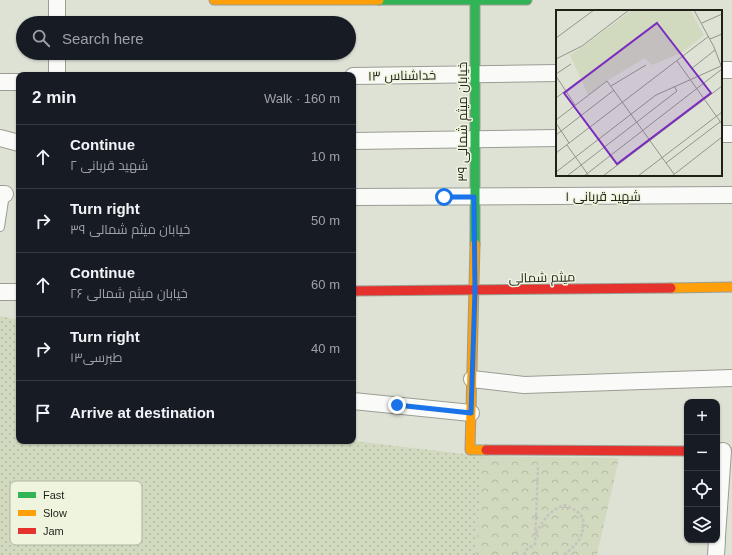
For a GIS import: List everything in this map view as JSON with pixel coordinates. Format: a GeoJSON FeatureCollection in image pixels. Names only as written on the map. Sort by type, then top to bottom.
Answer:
{"type":"FeatureCollection","features":[{"type":"Feature","properties":{"kind":"street"},"geometry":{"type":"LineString","coordinates":[[56,0],[56,16]]}},
{"type":"Feature","properties":{"kind":"street"},"geometry":{"type":"LineString","coordinates":[[214,0],[527,0]]}},
{"type":"Feature","properties":{"kind":"street","name":"خیابان میثم شمالی ۳۹"},"geometry":{"type":"LineString","coordinates":[[474,0],[475,291],[470,450],[553,451]]}},
{"type":"Feature","properties":{"kind":"street"},"geometry":{"type":"LineString","coordinates":[[57,60],[57,72]]}},
{"type":"Feature","properties":{"kind":"street","name":"خداشناس ۱۳"},"geometry":{"type":"LineString","coordinates":[[356,76],[556,72]]}},
{"type":"Feature","properties":{"kind":"street"},"geometry":{"type":"LineString","coordinates":[[0,82],[16,82]]}},
{"type":"Feature","properties":{"kind":"street"},"geometry":{"type":"LineString","coordinates":[[0,138],[16,142]]}},
{"type":"Feature","properties":{"kind":"street"},"geometry":{"type":"LineString","coordinates":[[356,141],[556,138]]}},
{"type":"Feature","properties":{"kind":"street","name":"شهید قربانی ۱"},"geometry":{"type":"LineString","coordinates":[[356,198],[732,195]]}},
{"type":"Feature","properties":{"kind":"street","name":"میثم شمالی"},"geometry":{"type":"LineString","coordinates":[[356,291],[475,291],[732,287]]}},
{"type":"Feature","properties":{"kind":"street"},"geometry":{"type":"LineString","coordinates":[[0,292],[16,292]]}},
{"type":"Feature","properties":{"kind":"street"},"geometry":{"type":"LineString","coordinates":[[472,379],[524,385],[732,378]]}},
{"type":"Feature","properties":{"kind":"street"},"geometry":{"type":"LineString","coordinates":[[356,401],[471,413]]}},
{"type":"Feature","properties":{"kind":"street"},"geometry":{"type":"LineString","coordinates":[[553,451],[684,451]]}},
{"type":"Feature","properties":{"kind":"street"},"geometry":{"type":"LineString","coordinates":[[719,507],[724,451]]}},
{"type":"Feature","properties":{"kind":"street"},"geometry":{"type":"LineString","coordinates":[[716,555],[717,543]]}},
{"type":"Feature","properties":{"kind":"lane"},"geometry":{"type":"LineString","coordinates":[[0,227],[3,194]]}},
{"type":"Feature","properties":{"kind":"path"},"geometry":{"type":"LineString","coordinates":[[524,555],[526,550],[535,544],[538,467],[550,461],[553,451]]}},
{"type":"Feature","properties":{"kind":"path"},"geometry":{"type":"LineString","coordinates":[[535,534],[545,518],[554,509],[565,506],[577,511],[583,518],[584,532],[578,543],[564,555]]}},
{"type":"Feature","properties":{"kind":"green space"},"geometry":{"type":"Polygon","coordinates":[[[0,316],[16,319],[16,444],[356,444],[356,441],[482,456],[476,555],[0,555],[0,316]]]}},
{"type":"Feature","properties":{"kind":"green space"},"geometry":{"type":"Polygon","coordinates":[[[482,456],[619,458],[597,555],[476,555],[482,456]]]}},
{"type":"Feature","properties":{"kind":"traffic: fast"},"geometry":{"type":"LineString","coordinates":[[379,0],[527,0]]}},
{"type":"Feature","properties":{"kind":"traffic: fast"},"geometry":{"type":"LineString","coordinates":[[475,0],[475,244]]}},
{"type":"Feature","properties":{"kind":"traffic: slow"},"geometry":{"type":"LineString","coordinates":[[214,0],[379,0]]}},
{"type":"Feature","properties":{"kind":"traffic: slow"},"geometry":{"type":"LineString","coordinates":[[475,244],[470,450],[486,450]]}},
{"type":"Feature","properties":{"kind":"traffic: slow"},"geometry":{"type":"LineString","coordinates":[[671,288],[732,287]]}},
{"type":"Feature","properties":{"kind":"traffic: jam"},"geometry":{"type":"LineString","coordinates":[[356,291],[671,288]]}},
{"type":"Feature","properties":{"kind":"traffic: jam"},"geometry":{"type":"LineString","coordinates":[[486,450],[684,451]]}},
{"type":"Feature","properties":{"kind":"route"},"geometry":{"type":"LineString","coordinates":[[397,405],[471,413],[475,291],[474,197],[444,197]]}}]}
